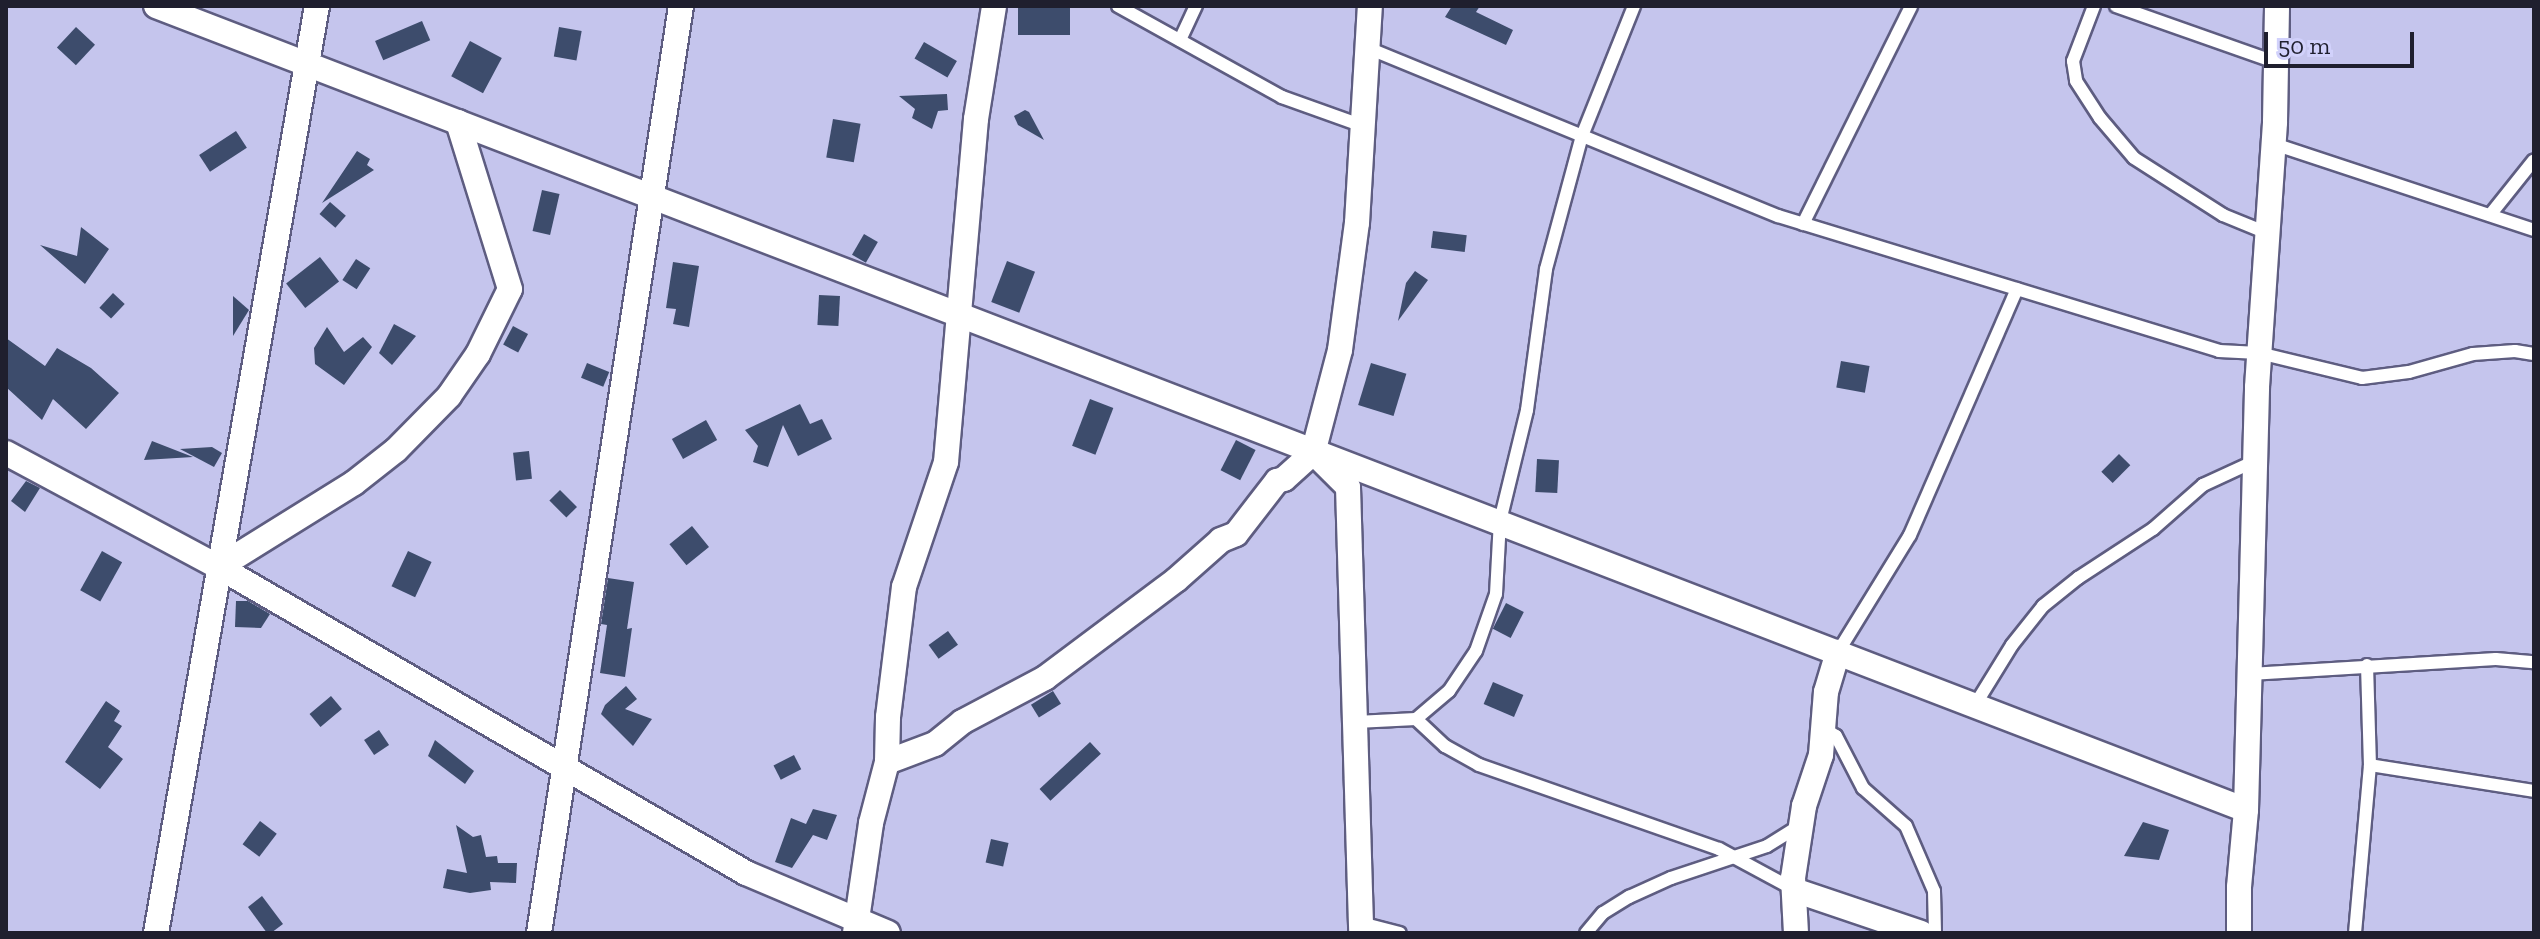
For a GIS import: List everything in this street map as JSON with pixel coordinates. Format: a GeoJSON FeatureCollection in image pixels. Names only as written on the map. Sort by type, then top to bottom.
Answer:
{"type":"FeatureCollection","features":[{"type":"Feature","properties":{"kind":"street"},"geometry":{"type":"LineString","coordinates":[[156,6],[2246,810]]}},
{"type":"Feature","properties":{"kind":"street"},"geometry":{"type":"LineString","coordinates":[[156,933],[317,6]]}},
{"type":"Feature","properties":{"kind":"street"},"geometry":{"type":"LineString","coordinates":[[539,933],[567,769],[681,6]]}},
{"type":"Feature","properties":{"kind":"street"},"geometry":{"type":"LineString","coordinates":[[856,926],[871,823],[887,762],[888,717],[904,587],[946,462],[976,119],[994,6]]}},
{"type":"Feature","properties":{"kind":"street"},"geometry":{"type":"LineString","coordinates":[[2239,933],[2239,887],[2246,810],[2259,353],[2274,144],[2277,6]]}},
{"type":"Feature","properties":{"kind":"street"},"geometry":{"type":"LineString","coordinates":[[887,762],[935,744],[962,722],[1045,678],[1176,580],[1221,540],[1236,534],[1277,481],[1284,479],[1313,453],[1340,350],[1357,223],[1373,7]]}},
{"type":"Feature","properties":{"kind":"street"},"geometry":{"type":"LineString","coordinates":[[219,567],[354,483],[396,450],[449,396],[478,354],[510,289],[458,122]]}},
{"type":"Feature","properties":{"kind":"street"},"geometry":{"type":"LineString","coordinates":[[6,453],[219,567],[746,873],[856,926],[888,933]]}},
{"type":"Feature","properties":{"kind":"street"},"geometry":{"type":"LineString","coordinates":[[1313,453],[1348,487],[1361,928]]}},
{"type":"Feature","properties":{"kind":"street"},"geometry":{"type":"LineString","coordinates":[[1796,933],[1794,890],[1801,825],[1821,755],[1826,692],[1838,652]]}},
{"type":"Feature","properties":{"kind":"street"},"geometry":{"type":"LineString","coordinates":[[1794,890],[1921,933]]}},
{"type":"Feature","properties":{"kind":"lane"},"geometry":{"type":"LineString","coordinates":[[1118,6],[1282,97],[1363,126]]}},
{"type":"Feature","properties":{"kind":"lane"},"geometry":{"type":"LineString","coordinates":[[1180,40],[1196,6]]}},
{"type":"Feature","properties":{"kind":"lane"},"geometry":{"type":"LineString","coordinates":[[1356,722],[1416,719],[1449,691],[1476,651],[1496,594],[1500,521],[1527,410],[1546,269],[1582,136],[1634,6]]}},
{"type":"Feature","properties":{"kind":"lane"},"geometry":{"type":"LineString","coordinates":[[1803,224],[1911,6]]}},
{"type":"Feature","properties":{"kind":"lane"},"geometry":{"type":"LineString","coordinates":[[2094,6],[2073,61],[2076,81],[2100,118],[2134,158],[2223,215],[2267,233]]}},
{"type":"Feature","properties":{"kind":"lane"},"geometry":{"type":"LineString","coordinates":[[2116,6],[2278,63]]}},
{"type":"Feature","properties":{"kind":"lane"},"geometry":{"type":"LineString","coordinates":[[1368,48],[1803,224],[2219,351],[2259,353],[2362,378],[2409,372],[2473,354],[2515,351],[2534,354]]}},
{"type":"Feature","properties":{"kind":"lane"},"geometry":{"type":"LineString","coordinates":[[2274,144],[2534,230]]}},
{"type":"Feature","properties":{"kind":"lane"},"geometry":{"type":"LineString","coordinates":[[2490,215],[2534,160]]}},
{"type":"Feature","properties":{"kind":"lane"},"geometry":{"type":"LineString","coordinates":[[1838,652],[1910,535],[2017,289]]}},
{"type":"Feature","properties":{"kind":"lane"},"geometry":{"type":"LineString","coordinates":[[1975,705],[2012,645],[2043,606],[2078,578],[2153,529],[2203,485],[2255,461]]}},
{"type":"Feature","properties":{"kind":"lane"},"geometry":{"type":"LineString","coordinates":[[2250,674],[2496,659],[2534,662]]}},
{"type":"Feature","properties":{"kind":"lane"},"geometry":{"type":"LineString","coordinates":[[2355,933],[2370,765],[2367,665]]}},
{"type":"Feature","properties":{"kind":"lane"},"geometry":{"type":"LineString","coordinates":[[1416,719],[1445,746],[1479,765],[1693,839],[1734,857],[1794,890]]}},
{"type":"Feature","properties":{"kind":"lane"},"geometry":{"type":"LineString","coordinates":[[1823,728],[1836,736],[1863,788],[1906,826],[1934,891],[1935,933]]}},
{"type":"Feature","properties":{"kind":"lane"},"geometry":{"type":"LineString","coordinates":[[2370,765],[2534,791]]}},
{"type":"Feature","properties":{"kind":"lane"},"geometry":{"type":"LineString","coordinates":[[1586,933],[1603,913],[1629,897],[1767,846],[1801,825]]}},
{"type":"Feature","properties":{"kind":"lane"},"geometry":{"type":"LineString","coordinates":[[1361,928],[1400,933]]}},
{"type":"Feature","properties":{"kind":"building"},"geometry":{"type":"Polygon","coordinates":[[[1018,6],[1070,6],[1070,35],[1018,35],[1018,6]]]}},
{"type":"Feature","properties":{"kind":"building"},"geometry":{"type":"Polygon","coordinates":[[[1452,6],[1480,6],[1476,12],[1513,30],[1506,45],[1445,17],[1452,6]]]}},
{"type":"Feature","properties":{"kind":"building"},"geometry":{"type":"Polygon","coordinates":[[[422,21],[430,40],[383,60],[375,41],[422,21]]]}},
{"type":"Feature","properties":{"kind":"building"},"geometry":{"type":"Polygon","coordinates":[[[76,27],[95,45],[76,65],[57,47],[76,27]]]}},
{"type":"Feature","properties":{"kind":"building"},"geometry":{"type":"Polygon","coordinates":[[[559,27],[582,31],[576,61],[554,57],[559,27]]]}},
{"type":"Feature","properties":{"kind":"building"},"geometry":{"type":"Polygon","coordinates":[[[470,41],[502,58],[483,93],[451,76],[470,41]]]}},
{"type":"Feature","properties":{"kind":"building"},"geometry":{"type":"Polygon","coordinates":[[[924,42],[957,61],[947,77],[914,58],[924,42]]]}},
{"type":"Feature","properties":{"kind":"building"},"geometry":{"type":"Polygon","coordinates":[[[947,94],[948,110],[938,111],[932,129],[912,118],[915,109],[899,96],[947,94]]]}},
{"type":"Feature","properties":{"kind":"building"},"geometry":{"type":"Polygon","coordinates":[[[1025,110],[1044,140],[1018,125],[1014,116],[1025,110]]]}},
{"type":"Feature","properties":{"kind":"building"},"geometry":{"type":"Polygon","coordinates":[[[833,119],[861,124],[854,162],[826,157],[833,119]]]}},
{"type":"Feature","properties":{"kind":"building"},"geometry":{"type":"Polygon","coordinates":[[[236,131],[247,148],[210,172],[199,155],[236,131]]]}},
{"type":"Feature","properties":{"kind":"building"},"geometry":{"type":"Polygon","coordinates":[[[357,151],[370,159],[367,165],[374,170],[322,203],[357,151]]]}},
{"type":"Feature","properties":{"kind":"building"},"geometry":{"type":"Polygon","coordinates":[[[542,190],[560,194],[550,235],[533,231],[542,190]]]}},
{"type":"Feature","properties":{"kind":"building"},"geometry":{"type":"Polygon","coordinates":[[[330,202],[346,216],[335,228],[320,214],[330,202]]]}},
{"type":"Feature","properties":{"kind":"building"},"geometry":{"type":"Polygon","coordinates":[[[81,227],[109,249],[85,284],[40,245],[77,256],[81,227]]]}},
{"type":"Feature","properties":{"kind":"building"},"geometry":{"type":"Polygon","coordinates":[[[1433,231],[1467,235],[1465,252],[1431,248],[1433,231]]]}},
{"type":"Feature","properties":{"kind":"building"},"geometry":{"type":"Polygon","coordinates":[[[864,234],[878,242],[866,263],[852,255],[864,234]]]}},
{"type":"Feature","properties":{"kind":"building"},"geometry":{"type":"Polygon","coordinates":[[[320,257],[339,281],[305,308],[286,283],[320,257]]]}},
{"type":"Feature","properties":{"kind":"building"},"geometry":{"type":"Polygon","coordinates":[[[356,259],[370,268],[357,289],[342,280],[356,259]]]}},
{"type":"Feature","properties":{"kind":"building"},"geometry":{"type":"Polygon","coordinates":[[[1007,261],[1035,272],[1019,313],[991,302],[1007,261]]]}},
{"type":"Feature","properties":{"kind":"building"},"geometry":{"type":"Polygon","coordinates":[[[673,262],[699,266],[689,327],[673,324],[676,309],[666,308],[673,262]]]}},
{"type":"Feature","properties":{"kind":"building"},"geometry":{"type":"Polygon","coordinates":[[[1415,271],[1428,280],[1398,321],[1406,283],[1415,271]]]}},
{"type":"Feature","properties":{"kind":"building"},"geometry":{"type":"Polygon","coordinates":[[[113,293],[125,304],[111,319],[99,308],[113,293]]]}},
{"type":"Feature","properties":{"kind":"building"},"geometry":{"type":"Polygon","coordinates":[[[819,295],[840,296],[838,326],[817,325],[819,295]]]}},
{"type":"Feature","properties":{"kind":"building"},"geometry":{"type":"Polygon","coordinates":[[[233,296],[249,310],[233,336],[233,296]]]}},
{"type":"Feature","properties":{"kind":"building"},"geometry":{"type":"Polygon","coordinates":[[[394,324],[416,336],[392,365],[379,353],[394,324]]]}},
{"type":"Feature","properties":{"kind":"building"},"geometry":{"type":"Polygon","coordinates":[[[513,326],[528,334],[518,353],[503,345],[513,326]]]}},
{"type":"Feature","properties":{"kind":"building"},"geometry":{"type":"Polygon","coordinates":[[[327,327],[344,352],[363,337],[372,347],[344,385],[315,364],[314,348],[327,327]]]}},
{"type":"Feature","properties":{"kind":"building"},"geometry":{"type":"Polygon","coordinates":[[[6,338],[45,366],[57,348],[91,368],[119,393],[86,429],[53,399],[42,420],[6,387],[6,338]]]}},
{"type":"Feature","properties":{"kind":"building"},"geometry":{"type":"Polygon","coordinates":[[[1841,361],[1870,366],[1865,393],[1836,388],[1841,361]]]}},
{"type":"Feature","properties":{"kind":"building"},"geometry":{"type":"Polygon","coordinates":[[[587,363],[609,372],[603,387],[581,378],[587,363]]]}},
{"type":"Feature","properties":{"kind":"building"},"geometry":{"type":"Polygon","coordinates":[[[1371,363],[1406,374],[1394,416],[1358,405],[1371,363]]]}},
{"type":"Feature","properties":{"kind":"building"},"geometry":{"type":"Polygon","coordinates":[[[1090,399],[1113,408],[1095,455],[1072,446],[1090,399]]]}},
{"type":"Feature","properties":{"kind":"building"},"geometry":{"type":"Polygon","coordinates":[[[800,404],[810,424],[822,419],[832,439],[798,456],[783,425],[768,467],[753,462],[758,446],[745,430],[800,404]]]}},
{"type":"Feature","properties":{"kind":"building"},"geometry":{"type":"Polygon","coordinates":[[[706,420],[717,440],[683,459],[672,439],[706,420]]]}},
{"type":"Feature","properties":{"kind":"building"},"geometry":{"type":"Polygon","coordinates":[[[1236,440],[1256,450],[1240,480],[1221,470],[1236,440]]]}},
{"type":"Feature","properties":{"kind":"building"},"geometry":{"type":"Polygon","coordinates":[[[152,441],[193,457],[144,460],[152,441]]]}},
{"type":"Feature","properties":{"kind":"building"},"geometry":{"type":"Polygon","coordinates":[[[212,447],[222,453],[214,467],[180,449],[212,447]]]}},
{"type":"Feature","properties":{"kind":"building"},"geometry":{"type":"Polygon","coordinates":[[[529,451],[532,479],[516,481],[513,453],[529,451]]]}},
{"type":"Feature","properties":{"kind":"building"},"geometry":{"type":"Polygon","coordinates":[[[2119,454],[2130,465],[2113,483],[2101,472],[2119,454]]]}},
{"type":"Feature","properties":{"kind":"building"},"geometry":{"type":"Polygon","coordinates":[[[1537,459],[1559,460],[1557,493],[1535,492],[1537,459]]]}},
{"type":"Feature","properties":{"kind":"building"},"geometry":{"type":"Polygon","coordinates":[[[26,481],[40,488],[25,512],[11,501],[26,481]]]}},
{"type":"Feature","properties":{"kind":"building"},"geometry":{"type":"Polygon","coordinates":[[[560,490],[577,507],[566,518],[549,501],[560,490]]]}},
{"type":"Feature","properties":{"kind":"building"},"geometry":{"type":"Polygon","coordinates":[[[692,526],[709,547],[686,565],[669,544],[692,526]]]}},
{"type":"Feature","properties":{"kind":"building"},"geometry":{"type":"Polygon","coordinates":[[[102,551],[122,562],[100,602],[80,590],[102,551]]]}},
{"type":"Feature","properties":{"kind":"building"},"geometry":{"type":"Polygon","coordinates":[[[408,551],[432,562],[415,597],[392,586],[408,551]]]}},
{"type":"Feature","properties":{"kind":"building"},"geometry":{"type":"Polygon","coordinates":[[[608,578],[634,582],[627,629],[632,628],[625,677],[600,673],[607,625],[601,624],[608,578]]]}},
{"type":"Feature","properties":{"kind":"building"},"geometry":{"type":"Polygon","coordinates":[[[236,601],[248,601],[270,614],[261,628],[235,627],[236,601]]]}},
{"type":"Feature","properties":{"kind":"building"},"geometry":{"type":"Polygon","coordinates":[[[1506,603],[1524,612],[1511,638],[1493,629],[1506,603]]]}},
{"type":"Feature","properties":{"kind":"building"},"geometry":{"type":"Polygon","coordinates":[[[948,631],[958,645],[939,659],[929,645],[948,631]]]}},
{"type":"Feature","properties":{"kind":"building"},"geometry":{"type":"Polygon","coordinates":[[[1493,682],[1523,695],[1514,717],[1484,704],[1493,682]]]}},
{"type":"Feature","properties":{"kind":"building"},"geometry":{"type":"Polygon","coordinates":[[[626,686],[637,699],[625,709],[652,719],[633,746],[601,714],[605,705],[626,686]]]}},
{"type":"Feature","properties":{"kind":"building"},"geometry":{"type":"Polygon","coordinates":[[[1053,691],[1061,704],[1039,717],[1031,705],[1053,691]]]}},
{"type":"Feature","properties":{"kind":"building"},"geometry":{"type":"Polygon","coordinates":[[[331,696],[342,709],[320,727],[310,714],[331,696]]]}},
{"type":"Feature","properties":{"kind":"building"},"geometry":{"type":"Polygon","coordinates":[[[106,701],[120,711],[114,721],[122,726],[108,747],[123,759],[100,789],[65,762],[106,701]]]}},
{"type":"Feature","properties":{"kind":"building"},"geometry":{"type":"Polygon","coordinates":[[[379,730],[389,745],[374,755],[364,740],[379,730]]]}},
{"type":"Feature","properties":{"kind":"building"},"geometry":{"type":"Polygon","coordinates":[[[435,740],[474,771],[465,784],[428,756],[435,740]]]}},
{"type":"Feature","properties":{"kind":"building"},"geometry":{"type":"Polygon","coordinates":[[[1090,742],[1101,754],[1050,801],[1040,789],[1090,742]]]}},
{"type":"Feature","properties":{"kind":"building"},"geometry":{"type":"Polygon","coordinates":[[[794,755],[801,769],[781,780],[774,765],[794,755]]]}},
{"type":"Feature","properties":{"kind":"building"},"geometry":{"type":"Polygon","coordinates":[[[813,809],[837,815],[827,840],[813,835],[792,868],[775,862],[791,818],[806,824],[813,809]]]}},
{"type":"Feature","properties":{"kind":"building"},"geometry":{"type":"Polygon","coordinates":[[[260,821],[277,834],[259,857],[243,844],[260,821]]]}},
{"type":"Feature","properties":{"kind":"building"},"geometry":{"type":"Polygon","coordinates":[[[2143,822],[2169,830],[2159,860],[2124,856],[2143,822]]]}},
{"type":"Feature","properties":{"kind":"building"},"geometry":{"type":"Polygon","coordinates":[[[456,825],[473,837],[481,835],[486,857],[497,856],[498,863],[517,863],[516,883],[490,882],[491,890],[470,893],[443,888],[447,869],[467,873],[456,825]]]}},
{"type":"Feature","properties":{"kind":"building"},"geometry":{"type":"Polygon","coordinates":[[[991,839],[1009,843],[1003,866],[986,862],[991,839]]]}},
{"type":"Feature","properties":{"kind":"building"},"geometry":{"type":"Polygon","coordinates":[[[262,896],[283,924],[271,933],[267,933],[248,907],[262,896]]]}}]}
